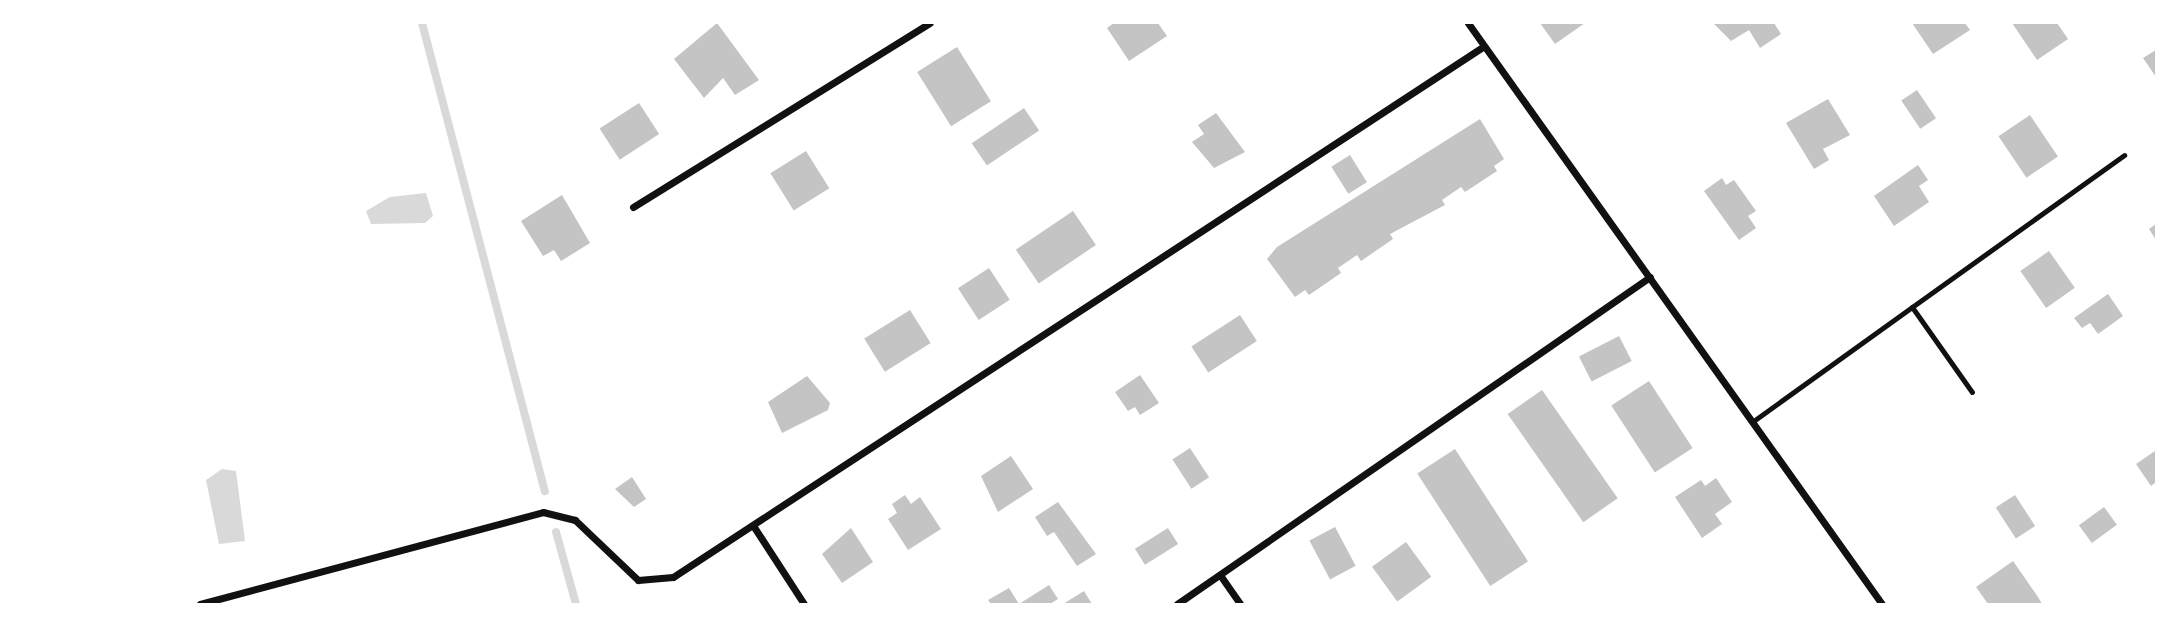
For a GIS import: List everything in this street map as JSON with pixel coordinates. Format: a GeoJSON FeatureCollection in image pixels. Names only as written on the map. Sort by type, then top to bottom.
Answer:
{"type":"FeatureCollection","features":[{"type":"Feature","properties":{"kind":"street"},"geometry":{"type":"LineString","coordinates":[[633,207],[930,23]]}},
{"type":"Feature","properties":{"kind":"street"},"geometry":{"type":"LineString","coordinates":[[1468,23],[1882,604]]}},
{"type":"Feature","properties":{"kind":"street"},"geometry":{"type":"LineString","coordinates":[[200,604],[543,512],[575,520],[638,580],[673,577],[754,527],[1484,46]]}},
{"type":"Feature","properties":{"kind":"street"},"geometry":{"type":"LineString","coordinates":[[1178,604],[1650,277]]}},
{"type":"Feature","properties":{"kind":"street"},"geometry":{"type":"LineString","coordinates":[[754,527],[804,604]]}},
{"type":"Feature","properties":{"kind":"street"},"geometry":{"type":"LineString","coordinates":[[1220,575],[1240,604]]}},
{"type":"Feature","properties":{"kind":"lane"},"geometry":{"type":"LineString","coordinates":[[1752,422],[2124,155]]}},
{"type":"Feature","properties":{"kind":"lane"},"geometry":{"type":"LineString","coordinates":[[1912,307],[1972,392]]}},
{"type":"Feature","properties":{"kind":"shaded area"},"geometry":{"type":"Polygon","coordinates":[[[426,193],[433,216],[425,223],[371,224],[366,211],[390,197],[426,193]]]}},
{"type":"Feature","properties":{"kind":"shaded area"},"geometry":{"type":"Polygon","coordinates":[[[222,469],[236,471],[245,541],[219,544],[206,480],[222,469]]]}},
{"type":"Feature","properties":{"kind":"building"},"geometry":{"type":"Polygon","coordinates":[[[717,23],[759,80],[735,95],[723,78],[704,98],[674,59],[717,23]]]}},
{"type":"Feature","properties":{"kind":"building"},"geometry":{"type":"Polygon","coordinates":[[[1114,23],[1158,23],[1167,36],[1129,61],[1107,28],[1114,23]]]}},
{"type":"Feature","properties":{"kind":"building"},"geometry":{"type":"Polygon","coordinates":[[[1540,23],[1585,23],[1555,44],[1540,23]]]}},
{"type":"Feature","properties":{"kind":"building"},"geometry":{"type":"Polygon","coordinates":[[[1713,23],[1774,23],[1781,34],[1760,48],[1749,30],[1731,41],[1713,23]]]}},
{"type":"Feature","properties":{"kind":"building"},"geometry":{"type":"Polygon","coordinates":[[[1912,23],[1965,23],[1970,30],[1933,54],[1912,23]]]}},
{"type":"Feature","properties":{"kind":"building"},"geometry":{"type":"Polygon","coordinates":[[[2012,23],[2057,23],[2068,39],[2037,60],[2012,23]]]}},
{"type":"Feature","properties":{"kind":"building"},"geometry":{"type":"Polygon","coordinates":[[[957,47],[991,101],[951,126],[917,72],[957,47]]]}},
{"type":"Feature","properties":{"kind":"building"},"geometry":{"type":"Polygon","coordinates":[[[2156,50],[2156,77],[2143,58],[2156,50]]]}},
{"type":"Feature","properties":{"kind":"building"},"geometry":{"type":"Polygon","coordinates":[[[1917,90],[1936,118],[1920,129],[1901,101],[1917,90]]]}},
{"type":"Feature","properties":{"kind":"building"},"geometry":{"type":"Polygon","coordinates":[[[1828,99],[1850,135],[1823,149],[1829,160],[1814,169],[1786,123],[1828,99]]]}},
{"type":"Feature","properties":{"kind":"building"},"geometry":{"type":"Polygon","coordinates":[[[639,103],[659,134],[620,160],[600,129],[639,103]]]}},
{"type":"Feature","properties":{"kind":"building"},"geometry":{"type":"Polygon","coordinates":[[[1024,108],[1039,130],[987,166],[972,143],[1024,108]]]}},
{"type":"Feature","properties":{"kind":"building"},"geometry":{"type":"Polygon","coordinates":[[[1216,113],[1245,152],[1214,168],[1192,142],[1204,134],[1198,125],[1216,113]]]}},
{"type":"Feature","properties":{"kind":"building"},"geometry":{"type":"Polygon","coordinates":[[[2030,115],[2058,156],[2026,178],[1998,136],[2030,115]]]}},
{"type":"Feature","properties":{"kind":"building"},"geometry":{"type":"Polygon","coordinates":[[[1480,119],[1504,159],[1494,166],[1497,171],[1465,192],[1461,187],[1442,200],[1445,205],[1390,234],[1393,239],[1361,261],[1357,255],[1338,268],[1341,273],[1309,295],[1305,290],[1295,297],[1267,259],[1277,247],[1480,119]]]}},
{"type":"Feature","properties":{"kind":"building"},"geometry":{"type":"Polygon","coordinates":[[[806,151],[829,188],[794,211],[770,173],[806,151]]]}},
{"type":"Feature","properties":{"kind":"building"},"geometry":{"type":"Polygon","coordinates":[[[1350,155],[1367,182],[1348,194],[1331,167],[1350,155]]]}},
{"type":"Feature","properties":{"kind":"building"},"geometry":{"type":"Polygon","coordinates":[[[1918,165],[1928,180],[1919,186],[1929,202],[1894,226],[1874,196],[1918,165]]]}},
{"type":"Feature","properties":{"kind":"building"},"geometry":{"type":"Polygon","coordinates":[[[1722,178],[1726,185],[1734,180],[1756,211],[1748,216],[1756,228],[1739,240],[1704,191],[1722,178]]]}},
{"type":"Feature","properties":{"kind":"building"},"geometry":{"type":"Polygon","coordinates":[[[562,195],[590,243],[561,261],[554,250],[543,256],[521,221],[562,195]]]}},
{"type":"Feature","properties":{"kind":"building"},"geometry":{"type":"Polygon","coordinates":[[[1073,211],[1096,245],[1039,284],[1016,250],[1073,211]]]}},
{"type":"Feature","properties":{"kind":"building"},"geometry":{"type":"Polygon","coordinates":[[[2156,224],[2156,240],[2149,229],[2156,224]]]}},
{"type":"Feature","properties":{"kind":"building"},"geometry":{"type":"Polygon","coordinates":[[[2049,251],[2075,288],[2046,308],[2020,271],[2049,251]]]}},
{"type":"Feature","properties":{"kind":"building"},"geometry":{"type":"Polygon","coordinates":[[[989,268],[1010,300],[979,320],[958,288],[989,268]]]}},
{"type":"Feature","properties":{"kind":"building"},"geometry":{"type":"Polygon","coordinates":[[[2108,294],[2123,316],[2098,334],[2090,323],[2082,328],[2074,318],[2108,294]]]}},
{"type":"Feature","properties":{"kind":"building"},"geometry":{"type":"Polygon","coordinates":[[[910,310],[931,343],[885,372],[864,339],[910,310]]]}},
{"type":"Feature","properties":{"kind":"building"},"geometry":{"type":"Polygon","coordinates":[[[1240,315],[1257,341],[1208,373],[1191,347],[1240,315]]]}},
{"type":"Feature","properties":{"kind":"building"},"geometry":{"type":"Polygon","coordinates":[[[1619,336],[1632,361],[1592,381],[1579,356],[1619,336]]]}},
{"type":"Feature","properties":{"kind":"building"},"geometry":{"type":"Polygon","coordinates":[[[1140,375],[1159,403],[1140,415],[1135,407],[1128,411],[1115,392],[1140,375]]]}},
{"type":"Feature","properties":{"kind":"building"},"geometry":{"type":"Polygon","coordinates":[[[807,376],[830,403],[828,410],[782,433],[768,402],[807,376]]]}},
{"type":"Feature","properties":{"kind":"building"},"geometry":{"type":"Polygon","coordinates":[[[1649,381],[1693,448],[1655,473],[1611,406],[1649,381]]]}},
{"type":"Feature","properties":{"kind":"building"},"geometry":{"type":"Polygon","coordinates":[[[1542,390],[1618,498],[1583,522],[1508,414],[1542,390]]]}},
{"type":"Feature","properties":{"kind":"building"},"geometry":{"type":"Polygon","coordinates":[[[1190,448],[1209,477],[1191,489],[1172,459],[1190,448]]]}},
{"type":"Feature","properties":{"kind":"building"},"geometry":{"type":"Polygon","coordinates":[[[1455,449],[1528,561],[1490,586],[1417,474],[1455,449]]]}},
{"type":"Feature","properties":{"kind":"building"},"geometry":{"type":"Polygon","coordinates":[[[2155,451],[2156,482],[2151,486],[2136,464],[2155,451]]]}},
{"type":"Feature","properties":{"kind":"building"},"geometry":{"type":"Polygon","coordinates":[[[1011,456],[1033,489],[998,512],[981,476],[1011,456]]]}},
{"type":"Feature","properties":{"kind":"building"},"geometry":{"type":"Polygon","coordinates":[[[632,477],[646,499],[634,507],[615,489],[632,477]]]}},
{"type":"Feature","properties":{"kind":"building"},"geometry":{"type":"Polygon","coordinates":[[[1716,478],[1732,502],[1715,514],[1722,524],[1702,538],[1675,497],[1701,480],[1705,486],[1716,478]]]}},
{"type":"Feature","properties":{"kind":"building"},"geometry":{"type":"Polygon","coordinates":[[[905,495],[911,504],[920,497],[941,529],[908,550],[888,519],[897,513],[892,504],[905,495]]]}},
{"type":"Feature","properties":{"kind":"building"},"geometry":{"type":"Polygon","coordinates":[[[2015,495],[2035,526],[2016,539],[1996,508],[2015,495]]]}},
{"type":"Feature","properties":{"kind":"building"},"geometry":{"type":"Polygon","coordinates":[[[1058,502],[1096,554],[1077,566],[1054,532],[1047,536],[1035,517],[1058,502]]]}},
{"type":"Feature","properties":{"kind":"building"},"geometry":{"type":"Polygon","coordinates":[[[2104,507],[2117,525],[2092,543],[2079,525],[2104,507]]]}},
{"type":"Feature","properties":{"kind":"building"},"geometry":{"type":"Polygon","coordinates":[[[1335,527],[1356,566],[1330,579],[1309,541],[1335,527]]]}},
{"type":"Feature","properties":{"kind":"building"},"geometry":{"type":"Polygon","coordinates":[[[851,528],[873,562],[842,583],[822,554],[851,528]]]}},
{"type":"Feature","properties":{"kind":"building"},"geometry":{"type":"Polygon","coordinates":[[[1168,528],[1178,544],[1145,565],[1135,549],[1168,528]]]}},
{"type":"Feature","properties":{"kind":"building"},"geometry":{"type":"Polygon","coordinates":[[[1406,542],[1431,577],[1397,601],[1372,567],[1406,542]]]}},
{"type":"Feature","properties":{"kind":"building"},"geometry":{"type":"Polygon","coordinates":[[[2013,561],[2042,604],[1988,604],[1976,587],[2013,561]]]}},
{"type":"Feature","properties":{"kind":"building"},"geometry":{"type":"Polygon","coordinates":[[[1049,585],[1058,599],[1050,604],[1019,604],[1049,585]]]}},
{"type":"Feature","properties":{"kind":"building"},"geometry":{"type":"Polygon","coordinates":[[[1009,588],[1019,604],[991,604],[988,600],[1009,588]]]}},
{"type":"Feature","properties":{"kind":"building"},"geometry":{"type":"Polygon","coordinates":[[[1084,591],[1092,604],[1063,604],[1084,591]]]}},
{"type":"Feature","properties":{"kind":"waterway"},"geometry":{"type":"LineString","coordinates":[[422,23],[545,491]]}},
{"type":"Feature","properties":{"kind":"waterway"},"geometry":{"type":"LineString","coordinates":[[556,532],[576,604]]}}]}
